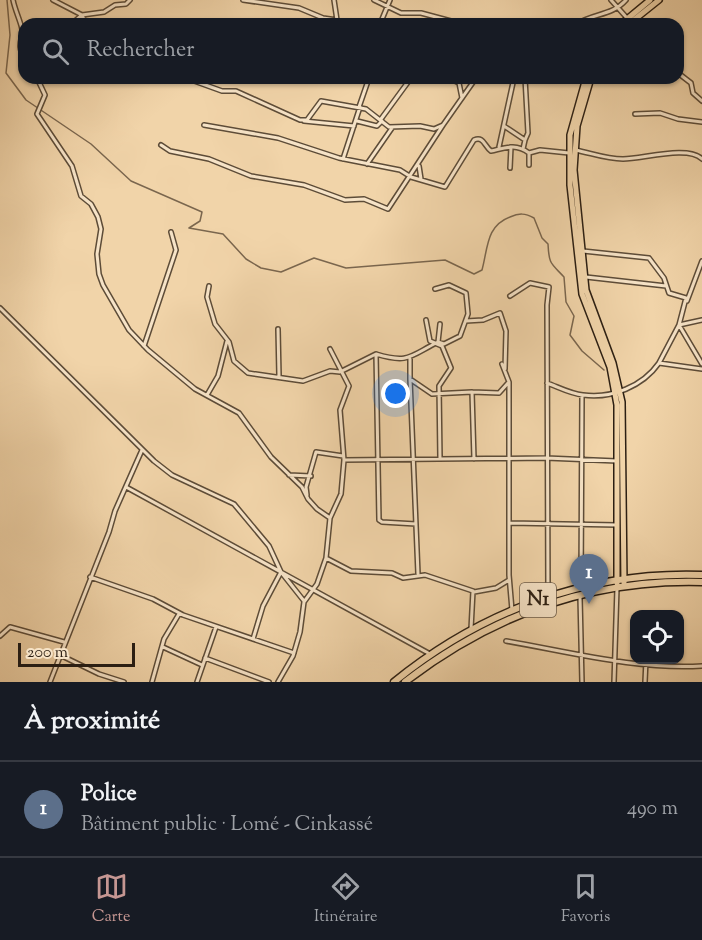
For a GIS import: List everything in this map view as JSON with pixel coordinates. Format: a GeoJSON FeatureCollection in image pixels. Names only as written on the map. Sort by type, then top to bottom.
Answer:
{"type":"FeatureCollection","features":[{"type":"Feature","properties":{"kind":"highway","name":"N1"},"geometry":{"type":"LineString","coordinates":[[394,682],[430,654],[471,629],[548,596],[621,582],[702,575]]}},
{"type":"Feature","properties":{"kind":"highway","name":"N1"},"geometry":{"type":"LineString","coordinates":[[621,582],[702,582]]}},
{"type":"Feature","properties":{"kind":"highway","name":"N1"},"geometry":{"type":"LineString","coordinates":[[405,682],[446,651],[495,626],[580,590]]}},
{"type":"Feature","properties":{"kind":"main road"},"geometry":{"type":"LineString","coordinates":[[632,18],[650,0]]}},
{"type":"Feature","properties":{"kind":"main road"},"geometry":{"type":"LineString","coordinates":[[634,18],[659,0]]}},
{"type":"Feature","properties":{"kind":"main road"},"geometry":{"type":"LineString","coordinates":[[584,84],[572,122],[582,294],[618,392],[621,582]]}},
{"type":"Feature","properties":{"kind":"main road"},"geometry":{"type":"LineString","coordinates":[[589,84],[580,111],[572,152],[584,277],[589,302],[613,363],[624,436],[621,582]]}},
{"type":"Feature","properties":{"kind":"street"},"geometry":{"type":"LineString","coordinates":[[13,0],[18,21]]}},
{"type":"Feature","properties":{"kind":"street"},"geometry":{"type":"LineString","coordinates":[[53,0],[82,15],[83,18]]}},
{"type":"Feature","properties":{"kind":"street"},"geometry":{"type":"LineString","coordinates":[[78,18],[82,15],[104,12],[115,5],[126,4],[130,0]]}},
{"type":"Feature","properties":{"kind":"street"},"geometry":{"type":"LineString","coordinates":[[243,0],[285,6],[330,18]]}},
{"type":"Feature","properties":{"kind":"street"},"geometry":{"type":"LineString","coordinates":[[285,6],[291,0]]}},
{"type":"Feature","properties":{"kind":"street"},"geometry":{"type":"LineString","coordinates":[[334,0],[337,18]]}},
{"type":"Feature","properties":{"kind":"street"},"geometry":{"type":"LineString","coordinates":[[374,0],[401,13],[421,13],[432,18],[446,18]]}},
{"type":"Feature","properties":{"kind":"street"},"geometry":{"type":"LineString","coordinates":[[382,18],[390,0]]}},
{"type":"Feature","properties":{"kind":"street"},"geometry":{"type":"LineString","coordinates":[[611,0],[625,18]]}},
{"type":"Feature","properties":{"kind":"street"},"geometry":{"type":"LineString","coordinates":[[585,18],[611,13],[625,0]]}},
{"type":"Feature","properties":{"kind":"street"},"geometry":{"type":"LineString","coordinates":[[684,78],[691,83],[693,93],[702,101]]}},
{"type":"Feature","properties":{"kind":"street"},"geometry":{"type":"LineString","coordinates":[[40,84],[45,95],[37,114],[72,166],[81,196],[91,204],[100,224],[97,262],[103,285],[129,330],[144,346],[195,389],[239,412],[271,457],[302,487],[308,499],[330,518]]}},
{"type":"Feature","properties":{"kind":"street"},"geometry":{"type":"LineString","coordinates":[[203,84],[222,91],[236,91],[304,121],[354,126]]}},
{"type":"Feature","properties":{"kind":"street"},"geometry":{"type":"LineString","coordinates":[[343,159],[367,84]]}},
{"type":"Feature","properties":{"kind":"street"},"geometry":{"type":"LineString","coordinates":[[357,121],[377,126],[407,84]]}},
{"type":"Feature","properties":{"kind":"street"},"geometry":{"type":"LineString","coordinates":[[459,84],[463,100]]}},
{"type":"Feature","properties":{"kind":"street"},"geometry":{"type":"LineString","coordinates":[[160,145],[170,151],[209,159],[251,176],[304,185],[345,200],[364,199],[388,209],[472,84]]}},
{"type":"Feature","properties":{"kind":"street"},"geometry":{"type":"LineString","coordinates":[[499,147],[510,109],[513,84]]}},
{"type":"Feature","properties":{"kind":"street"},"geometry":{"type":"LineString","coordinates":[[523,84],[528,133],[523,149]]}},
{"type":"Feature","properties":{"kind":"street"},"geometry":{"type":"LineString","coordinates":[[304,121],[321,101],[360,107],[392,128],[420,126],[434,129],[443,125]]}},
{"type":"Feature","properties":{"kind":"street"},"geometry":{"type":"LineString","coordinates":[[635,114],[660,112],[678,119],[702,122]]}},
{"type":"Feature","properties":{"kind":"street"},"geometry":{"type":"LineString","coordinates":[[204,125],[278,138],[343,159],[395,169],[411,177],[445,187],[474,140],[483,140],[491,151],[499,147],[511,147],[523,149],[529,153],[540,150],[572,152],[621,159],[677,153],[694,154],[702,159]]}},
{"type":"Feature","properties":{"kind":"street"},"geometry":{"type":"LineString","coordinates":[[504,125],[525,140]]}},
{"type":"Feature","properties":{"kind":"street"},"geometry":{"type":"LineString","coordinates":[[367,164],[392,128]]}},
{"type":"Feature","properties":{"kind":"street"},"geometry":{"type":"LineString","coordinates":[[510,168],[511,147]]}},
{"type":"Feature","properties":{"kind":"street"},"geometry":{"type":"LineString","coordinates":[[529,153],[530,165]]}},
{"type":"Feature","properties":{"kind":"street"},"geometry":{"type":"LineString","coordinates":[[419,164],[421,179]]}},
{"type":"Feature","properties":{"kind":"street"},"geometry":{"type":"LineString","coordinates":[[144,346],[176,250],[171,232]]}},
{"type":"Feature","properties":{"kind":"street"},"geometry":{"type":"LineString","coordinates":[[581,251],[649,258],[664,278],[669,293],[686,298],[679,325],[702,364]]}},
{"type":"Feature","properties":{"kind":"street"},"geometry":{"type":"LineString","coordinates":[[546,383],[582,395],[618,392],[648,377],[659,363],[679,325],[702,261]]}},
{"type":"Feature","properties":{"kind":"street"},"geometry":{"type":"LineString","coordinates":[[584,277],[666,286]]}},
{"type":"Feature","properties":{"kind":"street"},"geometry":{"type":"LineString","coordinates":[[510,296],[530,284],[549,287],[546,383],[548,596]]}},
{"type":"Feature","properties":{"kind":"street"},"geometry":{"type":"LineString","coordinates":[[426,320],[430,340],[444,344],[460,336],[466,321],[466,293],[449,285],[435,289]]}},
{"type":"Feature","properties":{"kind":"street"},"geometry":{"type":"LineString","coordinates":[[208,286],[207,297],[215,324],[227,340],[234,361],[243,370],[248,373],[279,376],[297,382],[330,371],[342,374]]}},
{"type":"Feature","properties":{"kind":"street"},"geometry":{"type":"LineString","coordinates":[[0,308],[136,441],[142,450],[172,475],[234,504],[269,546],[281,571],[304,601]]}},
{"type":"Feature","properties":{"kind":"street"},"geometry":{"type":"LineString","coordinates":[[466,321],[483,320],[500,313],[506,331],[505,369]]}},
{"type":"Feature","properties":{"kind":"street"},"geometry":{"type":"LineString","coordinates":[[679,325],[702,320]]}},
{"type":"Feature","properties":{"kind":"street"},"geometry":{"type":"LineString","coordinates":[[440,324],[436,340],[442,346],[451,368],[440,382],[438,394],[441,416],[440,459]]}},
{"type":"Feature","properties":{"kind":"street"},"geometry":{"type":"LineString","coordinates":[[278,328],[279,376]]}},
{"type":"Feature","properties":{"kind":"street"},"geometry":{"type":"LineString","coordinates":[[207,395],[218,376],[227,340]]}},
{"type":"Feature","properties":{"kind":"street"},"geometry":{"type":"LineString","coordinates":[[342,374],[345,369],[376,354],[396,360],[410,359],[438,342]]}},
{"type":"Feature","properties":{"kind":"street"},"geometry":{"type":"LineString","coordinates":[[278,682],[294,652],[300,632],[304,601],[313,589],[326,558],[330,518],[341,494],[344,458],[340,410],[349,386],[330,349]]}},
{"type":"Feature","properties":{"kind":"street"},"geometry":{"type":"LineString","coordinates":[[376,354],[380,521],[416,524]]}},
{"type":"Feature","properties":{"kind":"street"},"geometry":{"type":"LineString","coordinates":[[410,359],[418,574]]}},
{"type":"Feature","properties":{"kind":"street"},"geometry":{"type":"LineString","coordinates":[[659,363],[702,369]]}},
{"type":"Feature","properties":{"kind":"street"},"geometry":{"type":"LineString","coordinates":[[502,364],[509,382],[509,580],[512,610]]}},
{"type":"Feature","properties":{"kind":"street"},"geometry":{"type":"LineString","coordinates":[[410,379],[426,391],[438,394],[499,393],[509,382]]}},
{"type":"Feature","properties":{"kind":"street"},"geometry":{"type":"LineString","coordinates":[[472,392],[474,459]]}},
{"type":"Feature","properties":{"kind":"street"},"geometry":{"type":"LineString","coordinates":[[582,395],[580,590],[582,682]]}},
{"type":"Feature","properties":{"kind":"street"},"geometry":{"type":"LineString","coordinates":[[50,682],[142,450]]}},
{"type":"Feature","properties":{"kind":"street"},"geometry":{"type":"LineString","coordinates":[[308,499],[306,487],[311,477],[317,451],[344,458],[377,460],[546,458],[619,461]]}},
{"type":"Feature","properties":{"kind":"street"},"geometry":{"type":"LineString","coordinates":[[289,475],[311,477]]}},
{"type":"Feature","properties":{"kind":"street"},"geometry":{"type":"LineString","coordinates":[[126,487],[430,654]]}},
{"type":"Feature","properties":{"kind":"street"},"geometry":{"type":"LineString","coordinates":[[510,524],[619,525]]}},
{"type":"Feature","properties":{"kind":"street"},"geometry":{"type":"LineString","coordinates":[[326,558],[351,571],[392,573],[403,578],[418,574],[474,592],[496,588],[509,580]]}},
{"type":"Feature","properties":{"kind":"street"},"geometry":{"type":"LineString","coordinates":[[252,639],[263,606],[281,571]]}},
{"type":"Feature","properties":{"kind":"street"},"geometry":{"type":"LineString","coordinates":[[90,578],[150,598],[183,615],[216,627],[294,652]]}},
{"type":"Feature","properties":{"kind":"street"},"geometry":{"type":"LineString","coordinates":[[614,682],[621,582]]}},
{"type":"Feature","properties":{"kind":"street"},"geometry":{"type":"LineString","coordinates":[[471,629],[474,592]]}},
{"type":"Feature","properties":{"kind":"street"},"geometry":{"type":"LineString","coordinates":[[152,682],[165,639],[179,614]]}},
{"type":"Feature","properties":{"kind":"street"},"geometry":{"type":"LineString","coordinates":[[0,636],[10,627],[64,642]]}},
{"type":"Feature","properties":{"kind":"street"},"geometry":{"type":"LineString","coordinates":[[196,682],[216,627]]}},
{"type":"Feature","properties":{"kind":"street"},"geometry":{"type":"LineString","coordinates":[[506,641],[614,660],[630,660]]}},
{"type":"Feature","properties":{"kind":"street"},"geometry":{"type":"LineString","coordinates":[[163,647],[203,665]]}},
{"type":"Feature","properties":{"kind":"street"},"geometry":{"type":"LineString","coordinates":[[60,655],[99,674],[124,682]]}},
{"type":"Feature","properties":{"kind":"street"},"geometry":{"type":"LineString","coordinates":[[205,658],[269,682]]}},
{"type":"Feature","properties":{"kind":"street"},"geometry":{"type":"LineString","coordinates":[[645,682],[646,664]]}},
{"type":"Feature","properties":{"kind":"street"},"geometry":{"type":"LineString","coordinates":[[680,664],[702,666]]}},
{"type":"Feature","properties":{"kind":"waterway"},"geometry":{"type":"LineString","coordinates":[[7,0],[10,35],[6,73],[26,100],[91,144],[131,181],[202,212],[200,221],[189,228],[223,234],[246,259],[261,268],[281,272],[314,258],[346,268],[445,260],[474,274],[482,270],[489,239],[496,226],[513,216],[528,215],[534,218],[542,238],[548,244],[552,263],[564,277],[566,302],[574,316],[570,335],[582,351],[604,370]]}},
{"type":"Feature","properties":{"kind":"place","name":"Police"},"geometry":{"type":"Point","coordinates":[589,604]}}]}
